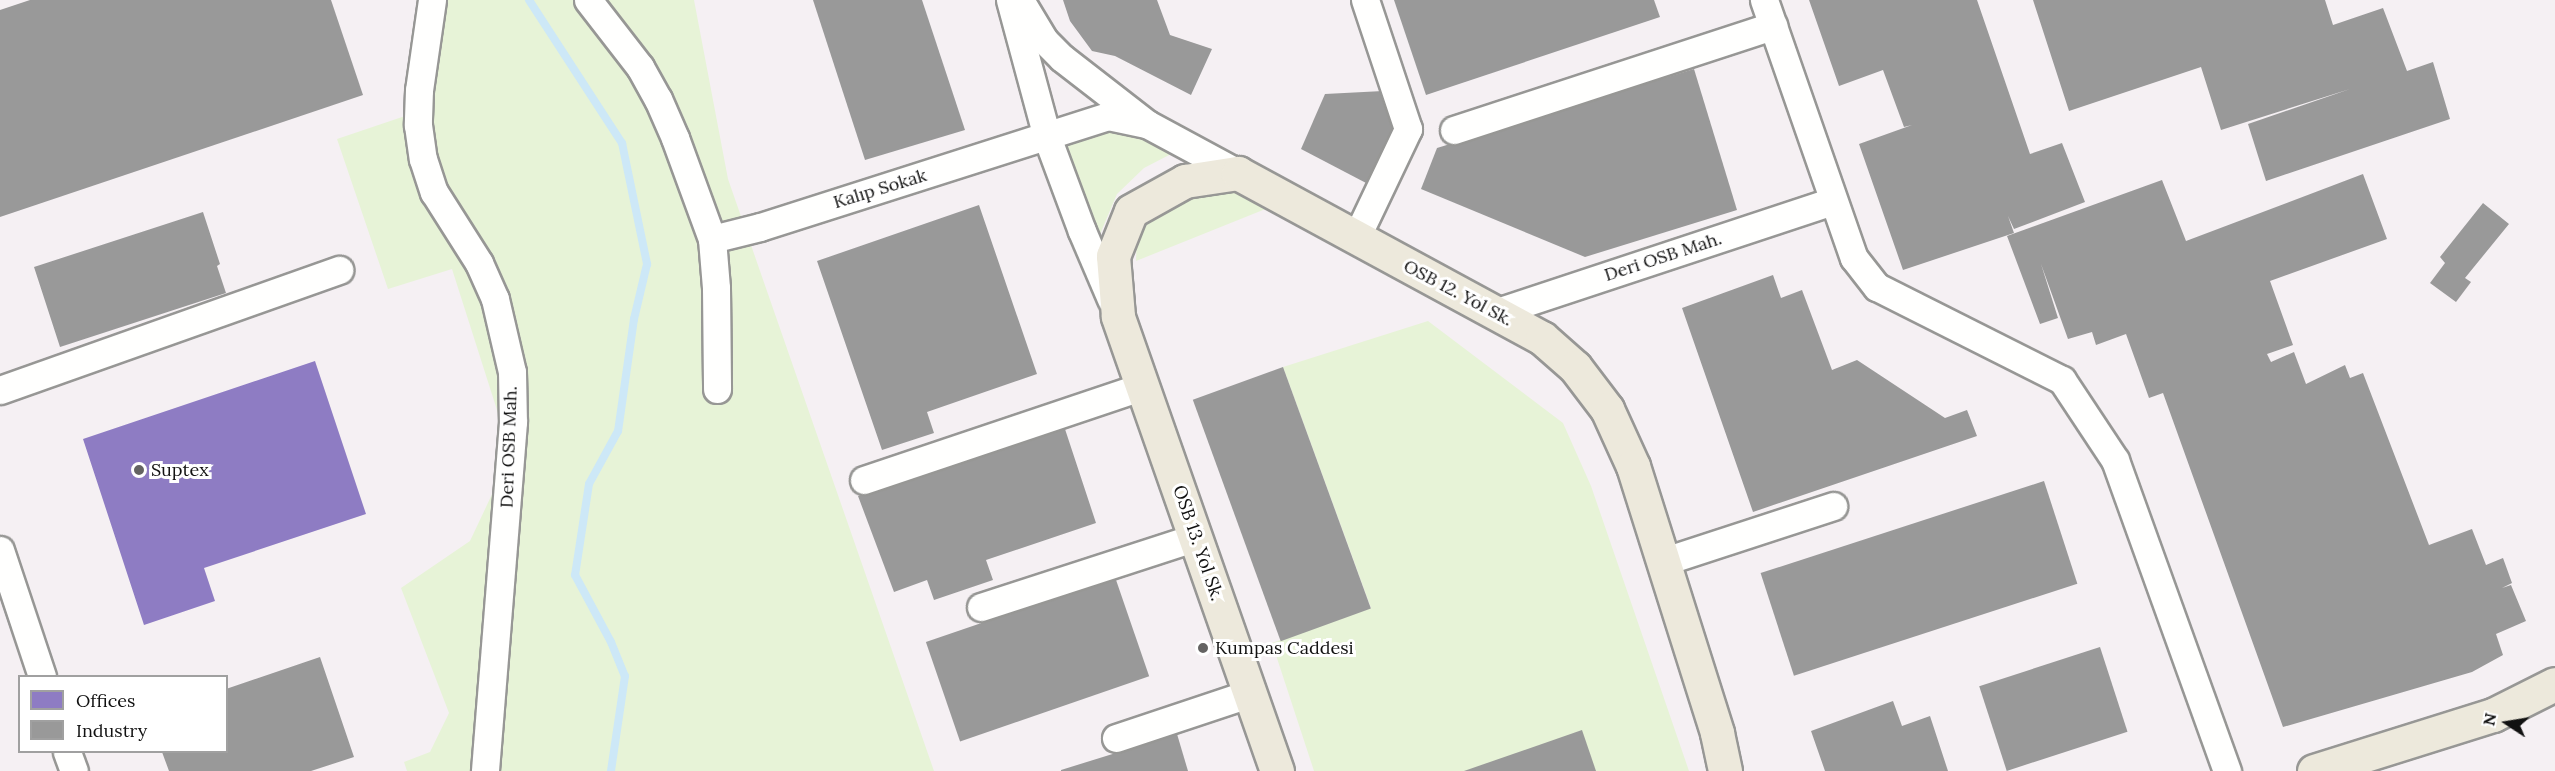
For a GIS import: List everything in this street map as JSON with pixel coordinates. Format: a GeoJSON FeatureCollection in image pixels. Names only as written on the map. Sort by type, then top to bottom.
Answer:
{"type":"FeatureCollection","features":[{"type":"Feature","properties":{"kind":"main road","name":"OSB 12. Yol Sk."},"geometry":{"type":"LineString","coordinates":[[1238,173],[1542,338],[1575,367],[1607,409],[1633,466],[1665,561],[1717,733]]}},
{"type":"Feature","properties":{"kind":"main road","name":"OSB 13. Yol Sk."},"geometry":{"type":"LineString","coordinates":[[1238,173],[1185,181],[1131,211],[1113,256],[1118,316],[1277,771]]}},
{"type":"Feature","properties":{"kind":"main road"},"geometry":{"type":"LineString","coordinates":[[2314,771],[2493,715],[2555,684]]}},
{"type":"Feature","properties":{"kind":"main road"},"geometry":{"type":"LineString","coordinates":[[1717,733],[1725,771]]}},
{"type":"Feature","properties":{"kind":"main road"},"geometry":{"type":"LineString","coordinates":[[1717,733],[1734,771]]}},
{"type":"Feature","properties":{"kind":"street","name":"Deri OSB Mah."},"geometry":{"type":"LineString","coordinates":[[432,0],[419,90],[418,125],[423,159],[434,192],[478,263],[495,299],[512,372],[513,433],[485,771]]}},
{"type":"Feature","properties":{"kind":"street"},"geometry":{"type":"LineString","coordinates":[[588,0],[640,67],[658,99],[675,138],[712,239],[716,288],[717,389]]}},
{"type":"Feature","properties":{"kind":"street"},"geometry":{"type":"LineString","coordinates":[[1010,0],[1047,137],[1082,231],[1118,316]]}},
{"type":"Feature","properties":{"kind":"street","name":"OSB 12. Yol Sk."},"geometry":{"type":"LineString","coordinates":[[1020,0],[1044,40],[1062,57],[1147,124],[1238,173]]}},
{"type":"Feature","properties":{"kind":"street"},"geometry":{"type":"LineString","coordinates":[[1356,238],[1408,129],[1365,0]]}},
{"type":"Feature","properties":{"kind":"street"},"geometry":{"type":"LineString","coordinates":[[1764,0],[1832,201],[1854,258],[1877,288],[2062,380],[2115,460],[2227,771]]}},
{"type":"Feature","properties":{"kind":"street"},"geometry":{"type":"LineString","coordinates":[[1454,130],[1773,26]]}},
{"type":"Feature","properties":{"kind":"street","name":"Kalıp Sokak"},"geometry":{"type":"LineString","coordinates":[[712,239],[760,227],[1108,116],[1147,124]]}},
{"type":"Feature","properties":{"kind":"street","name":"Deri OSB Mah."},"geometry":{"type":"LineString","coordinates":[[1494,313],[1832,201]]}},
{"type":"Feature","properties":{"kind":"street"},"geometry":{"type":"LineString","coordinates":[[0,390],[339,270]]}},
{"type":"Feature","properties":{"kind":"street"},"geometry":{"type":"LineString","coordinates":[[864,480],[1143,386]]}},
{"type":"Feature","properties":{"kind":"street"},"geometry":{"type":"LineString","coordinates":[[1665,561],[1833,506]]}},
{"type":"Feature","properties":{"kind":"street"},"geometry":{"type":"LineString","coordinates":[[981,607],[1196,537]]}},
{"type":"Feature","properties":{"kind":"street"},"geometry":{"type":"LineString","coordinates":[[0,550],[42,675]]}},
{"type":"Feature","properties":{"kind":"street"},"geometry":{"type":"LineString","coordinates":[[1116,738],[1251,693]]}},
{"type":"Feature","properties":{"kind":"street"},"geometry":{"type":"LineString","coordinates":[[67,753],[74,771]]}},
{"type":"Feature","properties":{"kind":"shaded area"},"geometry":{"type":"Polygon","coordinates":[[[0,0],[2555,0],[2555,771],[0,771],[0,0]]]}},
{"type":"Feature","properties":{"kind":"green space"},"geometry":{"type":"Polygon","coordinates":[[[428,0],[694,0],[728,179],[934,771],[407,771],[404,762],[430,752],[449,713],[401,588],[470,541],[511,454],[452,269],[388,289],[337,139],[411,114],[428,0]]]}},
{"type":"Feature","properties":{"kind":"green space"},"geometry":{"type":"Polygon","coordinates":[[[1101,125],[1152,140],[1173,153],[1144,168],[1117,194],[1098,239],[1072,168],[1067,142],[1101,125]]]}},
{"type":"Feature","properties":{"kind":"green space"},"geometry":{"type":"Polygon","coordinates":[[[1225,188],[1268,208],[1136,261],[1137,235],[1156,207],[1197,190],[1225,188]]]}},
{"type":"Feature","properties":{"kind":"green space"},"geometry":{"type":"Polygon","coordinates":[[[1428,321],[1563,423],[1591,486],[1689,771],[1314,771],[1272,643],[1371,608],[1283,367],[1428,321]]]}},
{"type":"Feature","properties":{"kind":"building: Offices"},"geometry":{"type":"Polygon","coordinates":[[[315,361],[366,514],[204,568],[215,601],[144,625],[83,439],[315,361]]]}},
{"type":"Feature","properties":{"kind":"building: Industry"},"geometry":{"type":"Polygon","coordinates":[[[30,0],[331,0],[363,95],[0,217],[0,10],[30,0]]]}},
{"type":"Feature","properties":{"kind":"building: Industry"},"geometry":{"type":"Polygon","coordinates":[[[813,0],[922,0],[965,130],[865,160],[813,0]]]}},
{"type":"Feature","properties":{"kind":"building: Industry"},"geometry":{"type":"Polygon","coordinates":[[[1063,0],[1157,0],[1170,35],[1212,49],[1191,95],[1115,56],[1092,51],[1070,21],[1063,0]]]}},
{"type":"Feature","properties":{"kind":"building: Industry"},"geometry":{"type":"Polygon","coordinates":[[[1394,0],[1654,0],[1660,17],[1426,95],[1394,0]]]}},
{"type":"Feature","properties":{"kind":"building: Industry"},"geometry":{"type":"Polygon","coordinates":[[[1809,0],[1977,0],[2030,154],[2062,143],[2085,202],[2014,229],[2008,216],[2014,233],[1903,270],[1859,144],[1912,125],[1904,127],[1883,70],[1839,86],[1809,0]]]}},
{"type":"Feature","properties":{"kind":"building: Industry"},"geometry":{"type":"Polygon","coordinates":[[[2033,0],[2325,0],[2333,25],[2383,8],[2407,71],[2433,62],[2450,119],[2266,181],[2248,124],[2350,89],[2221,130],[2201,67],[2069,111],[2033,0]]]}},
{"type":"Feature","properties":{"kind":"building: Industry"},"geometry":{"type":"Polygon","coordinates":[[[1694,69],[1737,210],[1585,257],[1421,189],[1437,148],[1694,69]]]}},
{"type":"Feature","properties":{"kind":"building: Industry"},"geometry":{"type":"Polygon","coordinates":[[[1383,91],[1396,131],[1368,184],[1301,149],[1325,94],[1383,91]]]}},
{"type":"Feature","properties":{"kind":"building: Industry"},"geometry":{"type":"Polygon","coordinates":[[[2363,174],[2387,239],[2270,281],[2293,345],[2267,354],[2271,362],[2294,352],[2306,384],[2345,365],[2350,378],[2363,373],[2429,545],[2472,529],[2486,565],[2503,558],[2512,583],[2502,588],[2511,585],[2526,621],[2496,634],[2503,655],[2472,672],[2283,727],[2163,393],[2149,398],[2126,334],[2096,345],[2092,332],[2068,339],[2041,264],[2058,318],[2040,324],[2007,236],[2162,180],[2186,241],[2363,174]]]}},
{"type":"Feature","properties":{"kind":"building: Industry"},"geometry":{"type":"Polygon","coordinates":[[[2483,203],[2509,224],[2465,278],[2471,282],[2456,302],[2430,283],[2445,263],[2440,257],[2483,203]]]}},
{"type":"Feature","properties":{"kind":"building: Industry"},"geometry":{"type":"Polygon","coordinates":[[[979,205],[1037,374],[927,412],[934,433],[882,450],[817,261],[979,205]]]}},
{"type":"Feature","properties":{"kind":"building: Industry"},"geometry":{"type":"Polygon","coordinates":[[[203,212],[220,264],[217,266],[226,293],[60,347],[34,267],[203,212]]]}},
{"type":"Feature","properties":{"kind":"building: Industry"},"geometry":{"type":"Polygon","coordinates":[[[1773,275],[1781,298],[1802,290],[1832,370],[1857,360],[1945,418],[1967,410],[1977,436],[1753,512],[1682,308],[1773,275]]]}},
{"type":"Feature","properties":{"kind":"building: Industry"},"geometry":{"type":"Polygon","coordinates":[[[1283,367],[1371,609],[1281,641],[1193,400],[1283,367]]]}},
{"type":"Feature","properties":{"kind":"building: Industry"},"geometry":{"type":"Polygon","coordinates":[[[1063,423],[1096,523],[986,560],[993,580],[934,600],[927,580],[894,592],[858,496],[1063,423]]]}},
{"type":"Feature","properties":{"kind":"building: Industry"},"geometry":{"type":"Polygon","coordinates":[[[2044,481],[2077,584],[1794,676],[1761,573],[2044,481]]]}},
{"type":"Feature","properties":{"kind":"building: Industry"},"geometry":{"type":"Polygon","coordinates":[[[1115,577],[1149,676],[960,741],[926,642],[1115,577]]]}},
{"type":"Feature","properties":{"kind":"building: Industry"},"geometry":{"type":"Polygon","coordinates":[[[2100,647],[2128,732],[2007,771],[1979,686],[2100,647]]]}},
{"type":"Feature","properties":{"kind":"building: Industry"},"geometry":{"type":"Polygon","coordinates":[[[320,657],[354,757],[311,771],[169,771],[162,753],[228,753],[228,688],[320,657]]]}},
{"type":"Feature","properties":{"kind":"building: Industry"},"geometry":{"type":"Polygon","coordinates":[[[1893,701],[1902,726],[1930,716],[1948,771],[1825,771],[1811,731],[1893,701]]]}},
{"type":"Feature","properties":{"kind":"building: Industry"},"geometry":{"type":"Polygon","coordinates":[[[1582,730],[1596,771],[1464,771],[1582,730]]]}},
{"type":"Feature","properties":{"kind":"building: Industry"},"geometry":{"type":"Polygon","coordinates":[[[1177,734],[1188,771],[1061,771],[1061,770],[1177,734]]]}},
{"type":"Feature","properties":{"kind":"waterway"},"geometry":{"type":"LineString","coordinates":[[529,0],[622,143],[647,264],[634,319],[618,431],[589,484],[575,575],[611,642],[625,676],[611,771]]}},
{"type":"Feature","properties":{"kind":"place","name":"Suptex"},"geometry":{"type":"Point","coordinates":[139,470]}},
{"type":"Feature","properties":{"kind":"place","name":"Kumpas Caddesi"},"geometry":{"type":"Point","coordinates":[1203,648]}}]}
